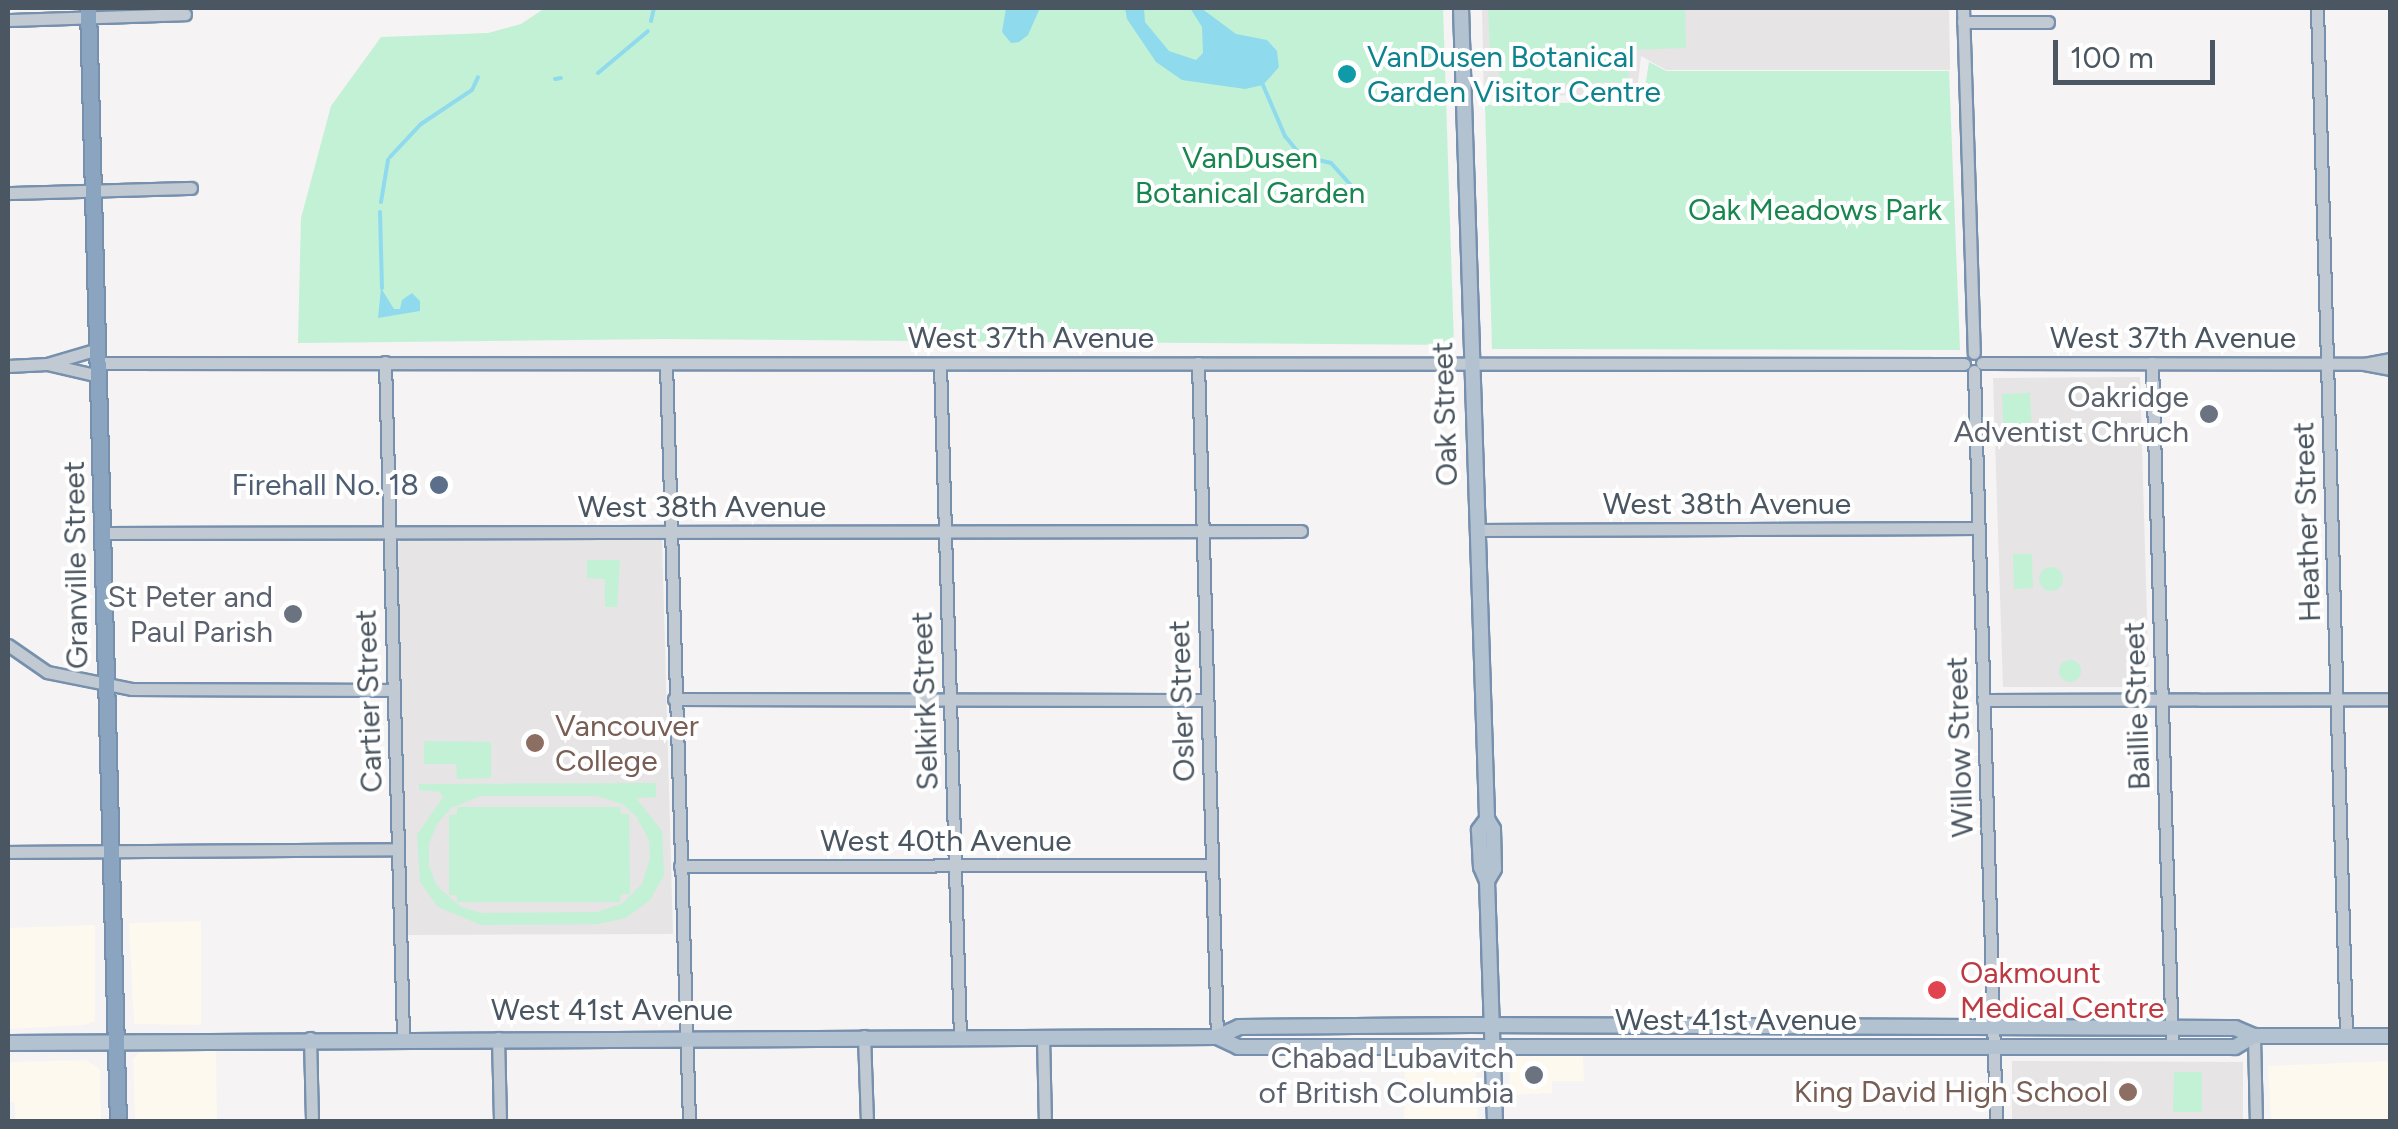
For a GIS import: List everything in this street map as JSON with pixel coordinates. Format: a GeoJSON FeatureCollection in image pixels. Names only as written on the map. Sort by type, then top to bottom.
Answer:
{"type":"FeatureCollection","features":[{"type":"Feature","properties":{"kind":"highway","name":"Granville Street"},"geometry":{"type":"LineString","coordinates":[[88,13],[118,1122]]}},
{"type":"Feature","properties":{"kind":"main road","name":"Oak Street"},"geometry":{"type":"LineString","coordinates":[[1461,8],[1487,819],[1480,830],[1481,867],[1487,881],[1495,1122]]}},
{"type":"Feature","properties":{"kind":"main road","name":"West 41st Avenue"},"geometry":{"type":"LineString","coordinates":[[8,1043],[310,1038],[1216,1037],[1239,1027],[1640,1021],[2234,1028],[2254,1036],[2390,1036]]}},
{"type":"Feature","properties":{"kind":"main road"},"geometry":{"type":"LineString","coordinates":[[1640,1021],[1640,1047]]}},
{"type":"Feature","properties":{"kind":"main road"},"geometry":{"type":"LineString","coordinates":[[1846,1022],[1846,1047]]}},
{"type":"Feature","properties":{"kind":"main road","name":"West 41st Avenue"},"geometry":{"type":"LineString","coordinates":[[1216,1037],[1238,1047],[2236,1048],[2254,1036]]}},
{"type":"Feature","properties":{"kind":"street","name":"Willow Street"},"geometry":{"type":"LineString","coordinates":[[1963,8],[1996,1122]]}},
{"type":"Feature","properties":{"kind":"street","name":"Heather Street"},"geometry":{"type":"LineString","coordinates":[[2316,8],[2346,1036]]}},
{"type":"Feature","properties":{"kind":"street"},"geometry":{"type":"LineString","coordinates":[[8,20],[88,13],[185,14]]}},
{"type":"Feature","properties":{"kind":"street"},"geometry":{"type":"LineString","coordinates":[[1964,22],[2048,22]]}},
{"type":"Feature","properties":{"kind":"street"},"geometry":{"type":"LineString","coordinates":[[8,193],[191,188]]}},
{"type":"Feature","properties":{"kind":"street","name":"West 37th Avenue"},"geometry":{"type":"LineString","coordinates":[[2364,364],[2390,359]]}},
{"type":"Feature","properties":{"kind":"street","name":"West 37th Avenue"},"geometry":{"type":"LineString","coordinates":[[8,366],[385,362],[2327,363],[2390,369]]}},
{"type":"Feature","properties":{"kind":"street","name":"Cartier Street"},"geometry":{"type":"LineString","coordinates":[[385,362],[403,1038]]}},
{"type":"Feature","properties":{"kind":"street","name":"West 37th Avenue"},"geometry":{"type":"LineString","coordinates":[[47,364],[98,363]]}},
{"type":"Feature","properties":{"kind":"street","name":"Osler Street"},"geometry":{"type":"LineString","coordinates":[[1198,363],[1216,1037]]}},
{"type":"Feature","properties":{"kind":"street","name":"Baillie Street"},"geometry":{"type":"LineString","coordinates":[[2152,363],[2172,1047]]}},
{"type":"Feature","properties":{"kind":"street"},"geometry":{"type":"LineString","coordinates":[[666,364],[689,1122]]}},
{"type":"Feature","properties":{"kind":"street","name":"Selkirk Street"},"geometry":{"type":"LineString","coordinates":[[940,364],[960,1036]]}},
{"type":"Feature","properties":{"kind":"street","name":"West 38th Avenue"},"geometry":{"type":"LineString","coordinates":[[1476,530],[1978,528]]}},
{"type":"Feature","properties":{"kind":"street","name":"West 38th Avenue"},"geometry":{"type":"LineString","coordinates":[[102,533],[1301,531]]}},
{"type":"Feature","properties":{"kind":"street"},"geometry":{"type":"LineString","coordinates":[[8,645],[47,672],[106,686],[394,690]]}},
{"type":"Feature","properties":{"kind":"street"},"geometry":{"type":"LineString","coordinates":[[674,699],[1207,700]]}},
{"type":"Feature","properties":{"kind":"street"},"geometry":{"type":"LineString","coordinates":[[1984,700],[2390,699]]}},
{"type":"Feature","properties":{"kind":"street"},"geometry":{"type":"LineString","coordinates":[[8,852],[398,849]]}},
{"type":"Feature","properties":{"kind":"street","name":"West 40th Avenue"},"geometry":{"type":"LineString","coordinates":[[680,866],[1212,865]]}},
{"type":"Feature","properties":{"kind":"street"},"geometry":{"type":"LineString","coordinates":[[864,1036],[867,1122]]}},
{"type":"Feature","properties":{"kind":"street"},"geometry":{"type":"LineString","coordinates":[[1042,1036],[1045,1122]]}},
{"type":"Feature","properties":{"kind":"street"},"geometry":{"type":"LineString","coordinates":[[2254,1036],[2256,1122]]}},
{"type":"Feature","properties":{"kind":"street"},"geometry":{"type":"LineString","coordinates":[[310,1038],[312,1122]]}},
{"type":"Feature","properties":{"kind":"street"},"geometry":{"type":"LineString","coordinates":[[498,1038],[500,1122]]}},
{"type":"Feature","properties":{"kind":"shaded area"},"geometry":{"type":"Polygon","coordinates":[[[1482,8],[1949,8],[1950,70],[1666,70],[1641,56],[1638,83],[1630,93],[1484,98],[1482,8]]]}},
{"type":"Feature","properties":{"kind":"shaded area"},"geometry":{"type":"Polygon","coordinates":[[[2140,377],[2149,687],[2003,687],[1993,378],[2140,377]]]}},
{"type":"Feature","properties":{"kind":"shaded area","name":"Vancouver College"},"geometry":{"type":"Polygon","coordinates":[[[402,537],[662,540],[673,934],[408,935],[395,550],[402,537]]]}},
{"type":"Feature","properties":{"kind":"shaded area"},"geometry":{"type":"Polygon","coordinates":[[[201,921],[201,1025],[134,1024],[129,923],[201,921]]]}},
{"type":"Feature","properties":{"kind":"shaded area"},"geometry":{"type":"Polygon","coordinates":[[[95,925],[95,1021],[85,1025],[8,1029],[8,928],[95,925]]]}},
{"type":"Feature","properties":{"kind":"shaded area"},"geometry":{"type":"Polygon","coordinates":[[[142,1051],[216,1051],[217,1121],[135,1121],[133,1058],[142,1051]]]}},
{"type":"Feature","properties":{"kind":"shaded area"},"geometry":{"type":"Polygon","coordinates":[[[1405,1056],[1475,1059],[1478,1121],[1404,1121],[1405,1056]]]}},
{"type":"Feature","properties":{"kind":"shaded area"},"geometry":{"type":"Polygon","coordinates":[[[1517,1056],[1583,1056],[1584,1081],[1552,1081],[1552,1093],[1510,1095],[1509,1060],[1517,1056]]]}},
{"type":"Feature","properties":{"kind":"shaded area"},"geometry":{"type":"Polygon","coordinates":[[[86,1060],[100,1069],[101,1121],[15,1121],[15,1102],[8,1102],[8,1062],[86,1060]]]}},
{"type":"Feature","properties":{"kind":"shaded area","name":"King David High School"},"geometry":{"type":"Polygon","coordinates":[[[2012,1061],[2243,1062],[2243,1121],[2012,1122],[2012,1061]]]}},
{"type":"Feature","properties":{"kind":"shaded area"},"geometry":{"type":"Polygon","coordinates":[[[2390,1061],[2390,1121],[2271,1121],[2268,1066],[2390,1061]]]}},
{"type":"Feature","properties":{"kind":"green space","name":"VanDusen Botanical Garden"},"geometry":{"type":"Polygon","coordinates":[[[545,8],[1443,8],[1454,345],[664,339],[298,343],[301,218],[331,106],[381,37],[488,33],[521,24],[545,8]]]}},
{"type":"Feature","properties":{"kind":"green space"},"geometry":{"type":"Polygon","coordinates":[[[1488,8],[1685,8],[1686,48],[1628,50],[1629,82],[1501,86],[1496,57],[1490,56],[1488,8]]]}},
{"type":"Feature","properties":{"kind":"green space","name":"Oak Meadows Park"},"geometry":{"type":"Polygon","coordinates":[[[1649,62],[1666,71],[1949,71],[1960,350],[1492,349],[1485,105],[1633,101],[1645,87],[1649,62]]]}},
{"type":"Feature","properties":{"kind":"green space"},"geometry":{"type":"Polygon","coordinates":[[[2030,393],[2032,438],[2004,439],[2002,394],[2030,393]]]}},
{"type":"Feature","properties":{"kind":"green space"},"geometry":{"type":"Polygon","coordinates":[[[2013,554],[2032,554],[2033,588],[2014,589],[2013,554]]]}},
{"type":"Feature","properties":{"kind":"green space"},"geometry":{"type":"Polygon","coordinates":[[[587,560],[620,560],[617,607],[605,607],[605,579],[587,578],[587,560]]]}},
{"type":"Feature","properties":{"kind":"green space"},"geometry":{"type":"Polygon","coordinates":[[[2051,567],[2060,570],[2060,588],[2051,591],[2042,588],[2039,579],[2042,570],[2051,567]]]}},
{"type":"Feature","properties":{"kind":"green space"},"geometry":{"type":"Polygon","coordinates":[[[2070,660],[2078,663],[2078,679],[2070,682],[2062,679],[2059,671],[2062,663],[2070,660]]]}},
{"type":"Feature","properties":{"kind":"green space"},"geometry":{"type":"Polygon","coordinates":[[[424,741],[491,742],[491,778],[457,779],[456,764],[424,764],[424,741]]]}},
{"type":"Feature","properties":{"kind":"green space"},"geometry":{"type":"Polygon","coordinates":[[[656,783],[656,797],[636,798],[662,831],[664,875],[650,900],[626,918],[598,924],[481,925],[438,907],[420,882],[417,835],[443,797],[440,792],[419,790],[419,784],[656,783]],[[481,796],[451,808],[437,824],[429,844],[429,866],[437,886],[461,907],[482,913],[597,912],[623,903],[642,884],[650,858],[649,840],[636,816],[622,804],[597,796],[481,796]]]}},
{"type":"Feature","properties":{"kind":"green space"},"geometry":{"type":"Polygon","coordinates":[[[457,807],[620,807],[621,814],[629,814],[630,894],[621,894],[620,902],[457,902],[457,895],[449,895],[449,815],[457,814],[457,807]]]}},
{"type":"Feature","properties":{"kind":"green space"},"geometry":{"type":"Polygon","coordinates":[[[2174,1072],[2202,1072],[2202,1112],[2173,1112],[2174,1072]]]}},
{"type":"Feature","properties":{"kind":"water"},"geometry":{"type":"Polygon","coordinates":[[[1006,8],[1040,8],[1028,35],[1019,42],[1011,43],[1002,32],[1006,8]]]}},
{"type":"Feature","properties":{"kind":"water"},"geometry":{"type":"Polygon","coordinates":[[[1125,8],[1144,8],[1145,22],[1169,51],[1196,60],[1203,53],[1202,27],[1190,8],[1201,8],[1236,34],[1267,40],[1277,51],[1279,67],[1263,85],[1245,89],[1182,80],[1156,62],[1127,19],[1125,8]]]}},
{"type":"Feature","properties":{"kind":"water"},"geometry":{"type":"Polygon","coordinates":[[[381,288],[394,309],[400,309],[402,300],[412,293],[420,301],[420,311],[378,318],[381,288]]]}},
{"type":"Feature","properties":{"kind":"waterway"},"geometry":{"type":"LineString","coordinates":[[651,21],[654,8]]}},
{"type":"Feature","properties":{"kind":"waterway"},"geometry":{"type":"LineString","coordinates":[[598,73],[648,31]]}},
{"type":"Feature","properties":{"kind":"waterway"},"geometry":{"type":"LineString","coordinates":[[390,157],[421,124],[472,90],[478,77]]}},
{"type":"Feature","properties":{"kind":"waterway"},"geometry":{"type":"LineString","coordinates":[[555,79],[561,78]]}},
{"type":"Feature","properties":{"kind":"waterway"},"geometry":{"type":"LineString","coordinates":[[1263,85],[1285,136],[1301,156],[1331,163],[1357,192]]}},
{"type":"Feature","properties":{"kind":"waterway"},"geometry":{"type":"LineString","coordinates":[[381,202],[388,160]]}},
{"type":"Feature","properties":{"kind":"waterway"},"geometry":{"type":"LineString","coordinates":[[380,212],[382,288]]}},
{"type":"Feature","properties":{"kind":"place","name":"VanDusen Botanical Garden Visitor Centre"},"geometry":{"type":"Point","coordinates":[1347,74]}},
{"type":"Feature","properties":{"kind":"place","name":"Oakridge Adventist Chruch"},"geometry":{"type":"Point","coordinates":[2209,414]}},
{"type":"Feature","properties":{"kind":"place","name":"Firehall No. 18"},"geometry":{"type":"Point","coordinates":[439,485]}},
{"type":"Feature","properties":{"kind":"place","name":"St Peter and Paul Parish"},"geometry":{"type":"Point","coordinates":[293,614]}},
{"type":"Feature","properties":{"kind":"place","name":"Vancouver College"},"geometry":{"type":"Point","coordinates":[535,743]}},
{"type":"Feature","properties":{"kind":"place","name":"Oakmount Medical Centre"},"geometry":{"type":"Point","coordinates":[1937,990]}},
{"type":"Feature","properties":{"kind":"place","name":"Chabad Lubavitch of British Columbia"},"geometry":{"type":"Point","coordinates":[1534,1075]}},
{"type":"Feature","properties":{"kind":"place","name":"King David High School"},"geometry":{"type":"Point","coordinates":[2128,1092]}}]}
